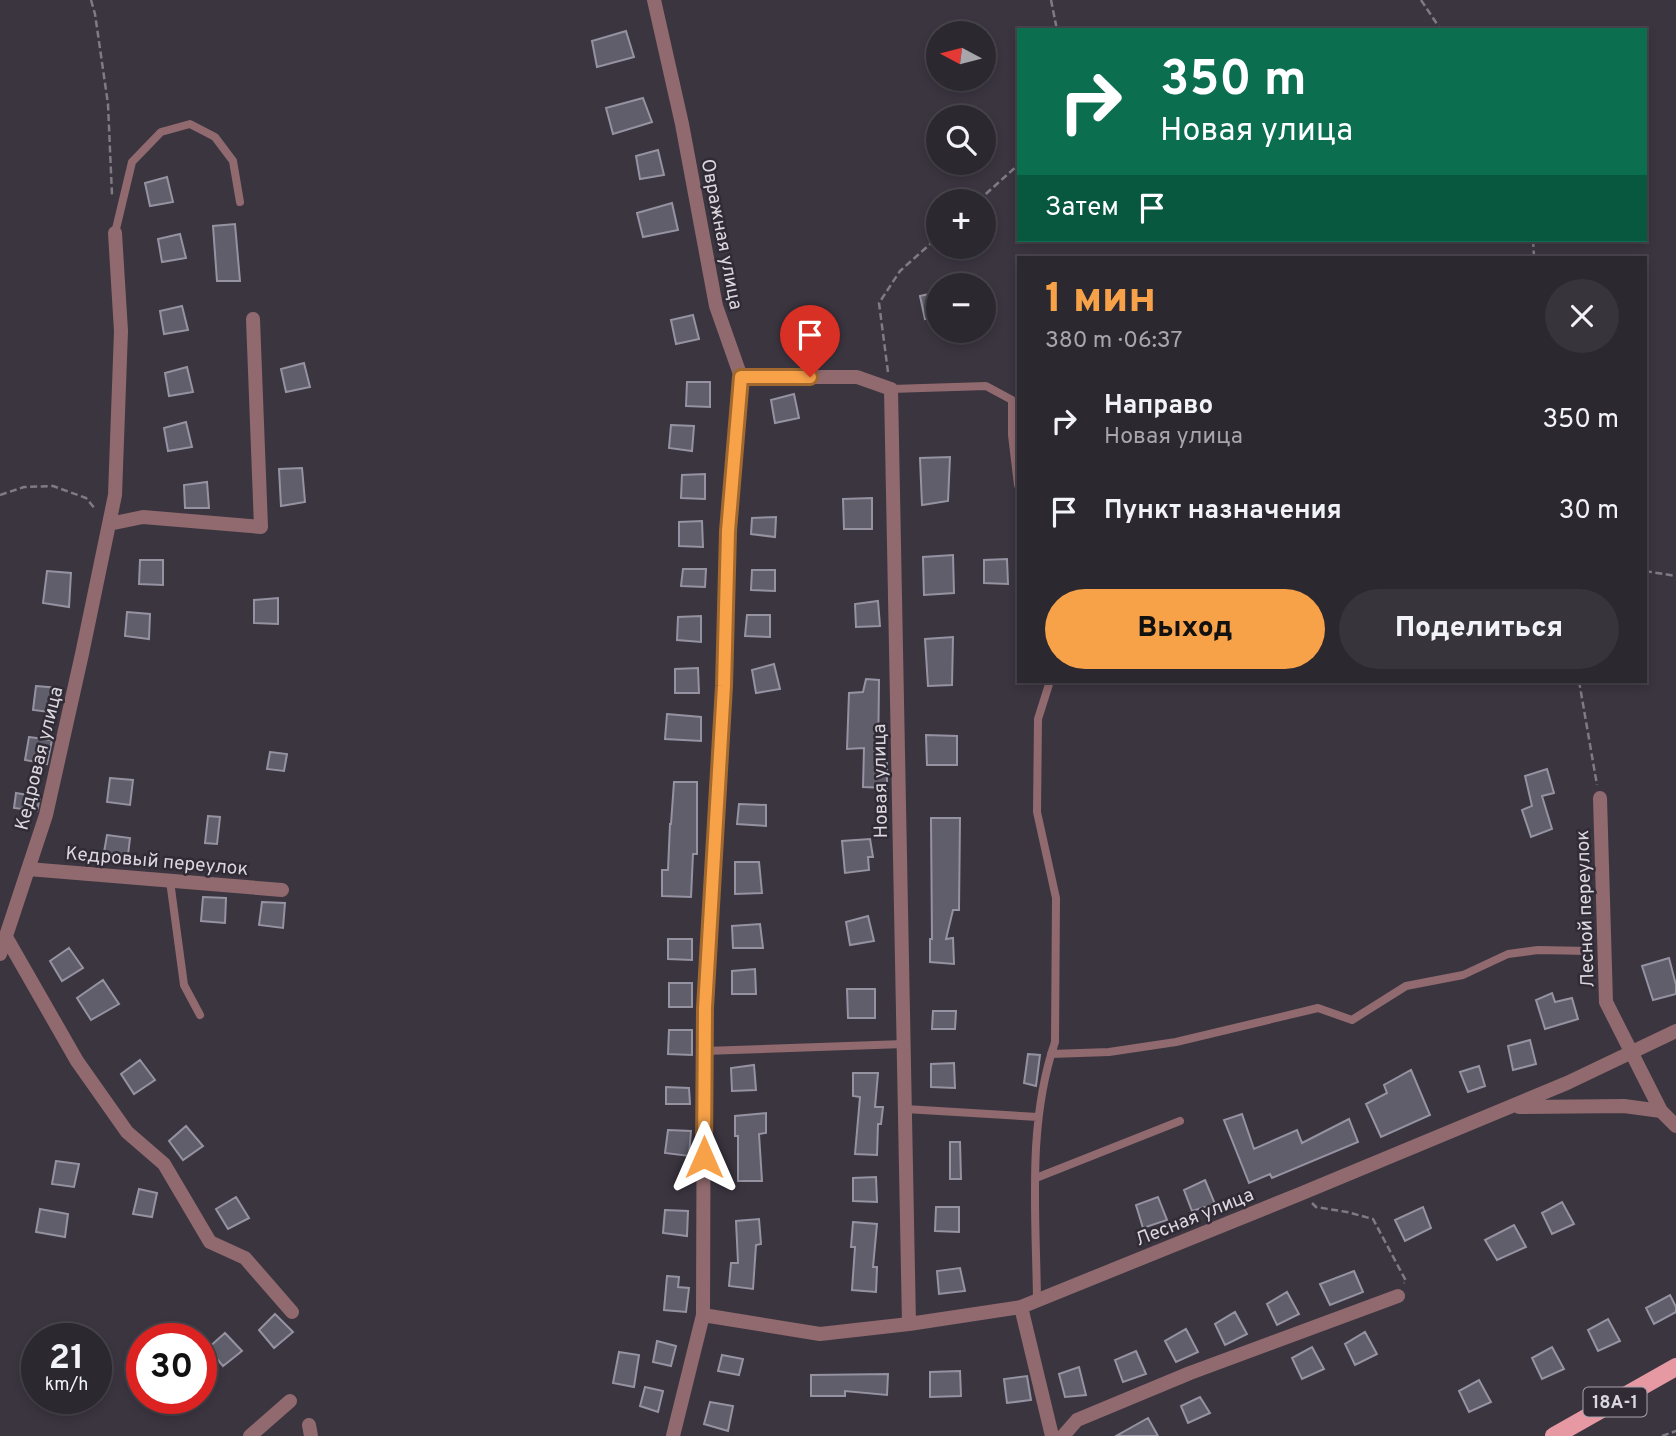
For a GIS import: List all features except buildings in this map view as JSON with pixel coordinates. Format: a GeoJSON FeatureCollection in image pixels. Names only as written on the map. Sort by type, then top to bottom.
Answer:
{"type":"FeatureCollection","features":[{"type":"Feature","properties":{"kind":"main road","name":"18А-1"},"geometry":{"type":"LineString","coordinates":[[1554,1436],[1673,1372]]}},
{"type":"Feature","properties":{"kind":"street","name":"Овражная улица"},"geometry":{"type":"LineString","coordinates":[[654,0],[682,124],[716,306],[741,377],[728,531],[724,686],[705,995],[703,1315],[673,1436]]}},
{"type":"Feature","properties":{"kind":"street","name":"Кедровая улица"},"geometry":{"type":"LineString","coordinates":[[0,954],[46,816],[115,495],[121,331],[115,233]]}},
{"type":"Feature","properties":{"kind":"street"},"geometry":{"type":"LineString","coordinates":[[109,524],[143,517],[261,527],[253,319]]}},
{"type":"Feature","properties":{"kind":"street"},"geometry":{"type":"LineString","coordinates":[[741,377],[856,377],[891,389]]}},
{"type":"Feature","properties":{"kind":"street","name":"Новая улица"},"geometry":{"type":"LineString","coordinates":[[891,389],[909,1324]]}},
{"type":"Feature","properties":{"kind":"street","name":"Лесной переулок"},"geometry":{"type":"LineString","coordinates":[[1600,798],[1606,1002],[1661,1111],[1676,1126]]}},
{"type":"Feature","properties":{"kind":"street","name":"Кедровый переулок"},"geometry":{"type":"LineString","coordinates":[[29,869],[282,890]]}},
{"type":"Feature","properties":{"kind":"street"},"geometry":{"type":"LineString","coordinates":[[6,937],[77,1061],[127,1132],[164,1164],[210,1242],[245,1258],[292,1312]]}},
{"type":"Feature","properties":{"kind":"street","name":"Лесная улица"},"geometry":{"type":"LineString","coordinates":[[703,1315],[820,1334],[1021,1307],[1567,1083],[1676,1031]]}},
{"type":"Feature","properties":{"kind":"street"},"geometry":{"type":"LineString","coordinates":[[1509,1107],[1624,1106],[1661,1111]]}},
{"type":"Feature","properties":{"kind":"street"},"geometry":{"type":"LineString","coordinates":[[1063,1436],[1077,1420],[1114,1404],[1398,1296]]}},
{"type":"Feature","properties":{"kind":"street"},"geometry":{"type":"LineString","coordinates":[[1021,1307],[1052,1436]]}},
{"type":"Feature","properties":{"kind":"street"},"geometry":{"type":"LineString","coordinates":[[250,1436],[290,1401]]}},
{"type":"Feature","properties":{"kind":"lane"},"geometry":{"type":"LineString","coordinates":[[115,233],[132,162],[161,132],[190,124],[215,137],[233,161],[240,202]]}},
{"type":"Feature","properties":{"kind":"lane"},"geometry":{"type":"LineString","coordinates":[[891,389],[986,386],[1012,400],[1012,435],[1017,477]]}},
{"type":"Feature","properties":{"kind":"lane"},"geometry":{"type":"LineString","coordinates":[[1037,1300],[1038,1117],[1055,1042],[1056,898],[1037,812],[1038,719],[1049,683]]}},
{"type":"Feature","properties":{"kind":"lane"},"geometry":{"type":"LineString","coordinates":[[170,881],[184,985],[200,1015]]}},
{"type":"Feature","properties":{"kind":"lane"},"geometry":{"type":"LineString","coordinates":[[1051,1054],[1110,1052],[1176,1042],[1318,1008],[1352,1020],[1406,986],[1463,975],[1508,954],[1538,950],[1590,951]]}},
{"type":"Feature","properties":{"kind":"lane"},"geometry":{"type":"LineString","coordinates":[[704,1051],[904,1044]]}},
{"type":"Feature","properties":{"kind":"lane"},"geometry":{"type":"LineString","coordinates":[[905,1109],[1038,1117]]}},
{"type":"Feature","properties":{"kind":"lane"},"geometry":{"type":"LineString","coordinates":[[1036,1178],[1180,1121]]}},
{"type":"Feature","properties":{"kind":"path"},"geometry":{"type":"LineString","coordinates":[[91,0],[108,104],[113,206]]}},
{"type":"Feature","properties":{"kind":"path"},"geometry":{"type":"LineString","coordinates":[[1051,0],[1057,28]]}},
{"type":"Feature","properties":{"kind":"path"},"geometry":{"type":"LineString","coordinates":[[1420,0],[1440,28]]}},
{"type":"Feature","properties":{"kind":"path"},"geometry":{"type":"LineString","coordinates":[[991,189],[1017,166]]}},
{"type":"Feature","properties":{"kind":"path"},"geometry":{"type":"LineString","coordinates":[[891,389],[879,303],[900,271],[926,248]]}},
{"type":"Feature","properties":{"kind":"path"},"geometry":{"type":"LineString","coordinates":[[0,495],[24,486],[53,486],[86,498],[109,524]]}},
{"type":"Feature","properties":{"kind":"path"},"geometry":{"type":"LineString","coordinates":[[1647,571],[1676,576]]}},
{"type":"Feature","properties":{"kind":"path"},"geometry":{"type":"LineString","coordinates":[[1579,683],[1600,798]]}},
{"type":"Feature","properties":{"kind":"path"},"geometry":{"type":"LineString","coordinates":[[1300,1194],[1316,1207],[1373,1219],[1405,1281],[1398,1296]]}},
{"type":"Feature","properties":{"kind":"path"},"geometry":{"type":"LineString","coordinates":[[1662,1436],[1676,1431]]}},
{"type":"Feature","properties":{"kind":"route"},"geometry":{"type":"LineString","coordinates":[[704,1157],[705,1008],[724,686],[728,531],[741,377],[810,377]]}}]}
